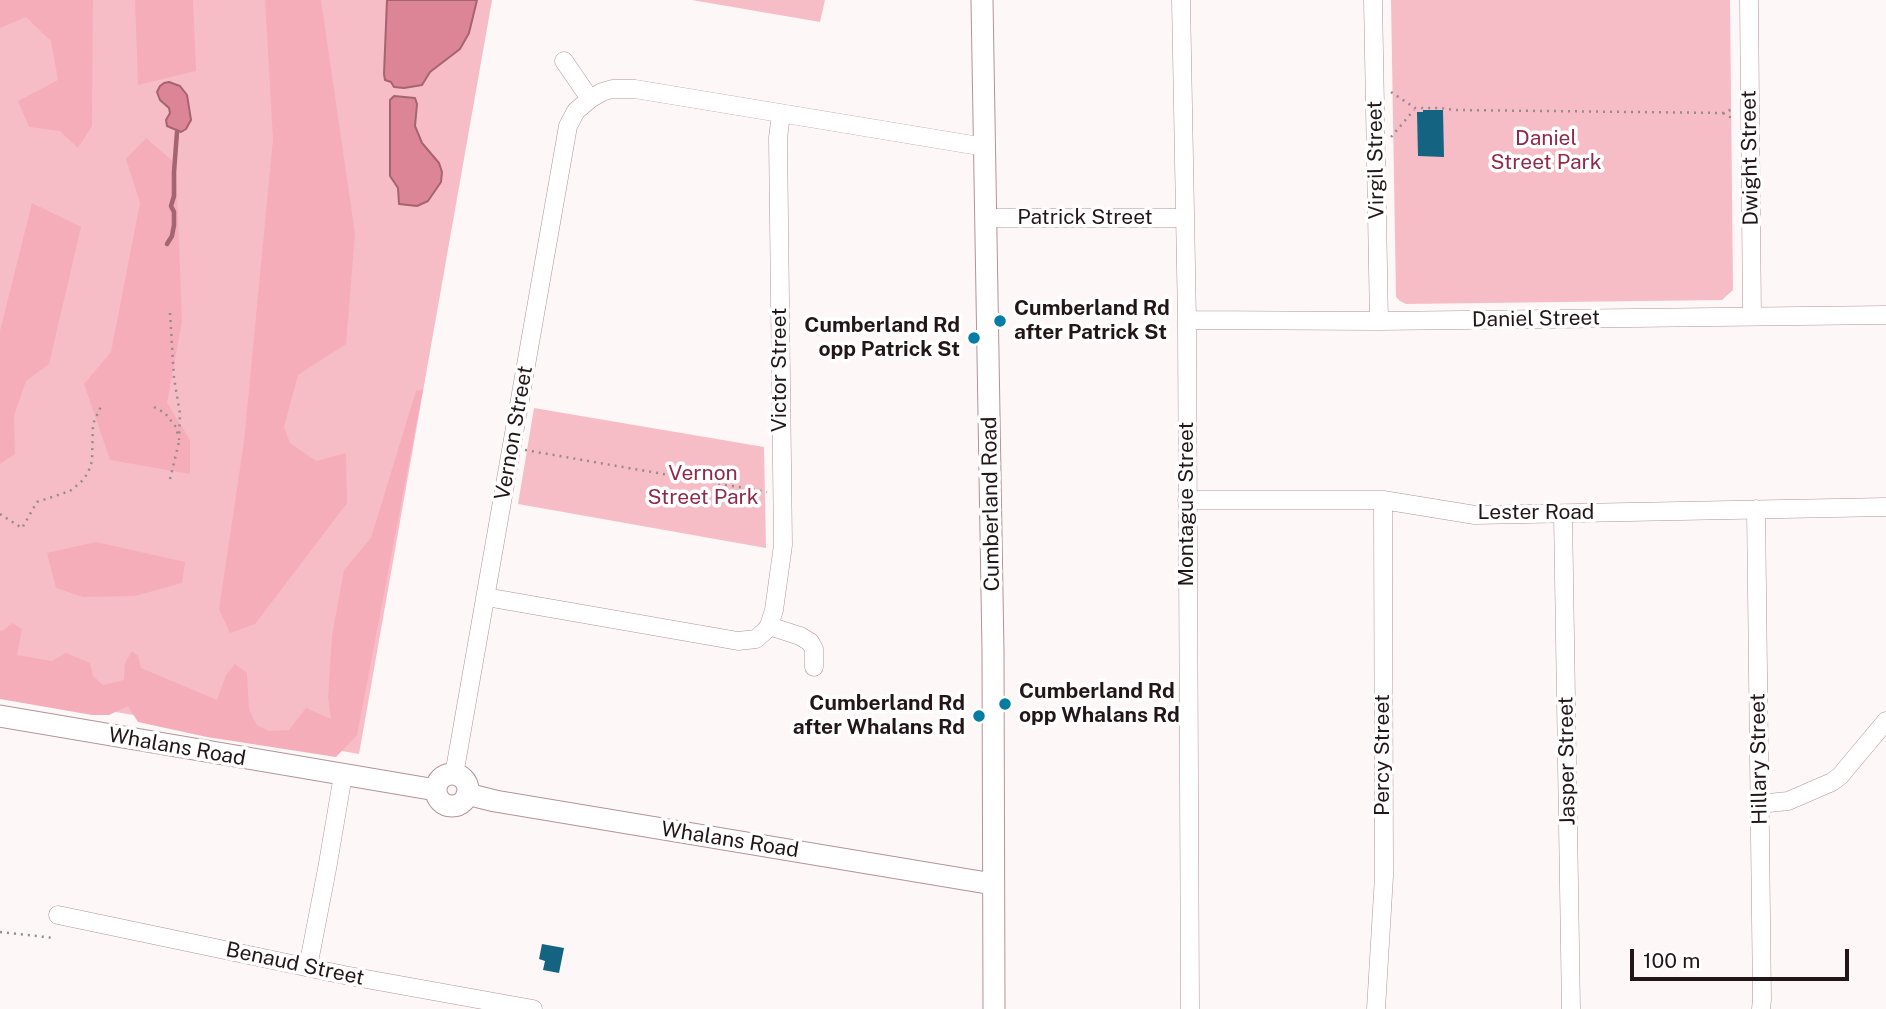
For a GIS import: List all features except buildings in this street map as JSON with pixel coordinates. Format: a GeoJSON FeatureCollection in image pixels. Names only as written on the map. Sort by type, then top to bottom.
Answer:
{"type":"FeatureCollection","features":[{"type":"Feature","properties":{"kind":"street","name":"Cumberland Road"},"geometry":{"type":"LineString","coordinates":[[982,0],[993,651],[994,1009]]}},
{"type":"Feature","properties":{"kind":"street","name":"Montague Street"},"geometry":{"type":"LineString","coordinates":[[1181,0],[1187,320],[1190,1009]]}},
{"type":"Feature","properties":{"kind":"street","name":"Virgil Street"},"geometry":{"type":"LineString","coordinates":[[1373,0],[1379,321]]}},
{"type":"Feature","properties":{"kind":"street","name":"Dwight Street"},"geometry":{"type":"LineString","coordinates":[[1749,0],[1752,316]]}},
{"type":"Feature","properties":{"kind":"street"},"geometry":{"type":"LineString","coordinates":[[564,61],[590,99],[612,89],[635,89],[985,147]]}},
{"type":"Feature","properties":{"kind":"street","name":"Vernon Street"},"geometry":{"type":"LineString","coordinates":[[454,775],[568,127],[576,111],[590,99]]}},
{"type":"Feature","properties":{"kind":"street","name":"Victor Street"},"geometry":{"type":"LineString","coordinates":[[769,626],[774,610],[782,553],[778,152],[781,114]]}},
{"type":"Feature","properties":{"kind":"street","name":"Patrick Street"},"geometry":{"type":"LineString","coordinates":[[986,218],[1185,218]]}},
{"type":"Feature","properties":{"kind":"street","name":"Daniel Street"},"geometry":{"type":"LineString","coordinates":[[1187,320],[1379,321],[1886,315]]}},
{"type":"Feature","properties":{"kind":"street","name":"Lester Road"},"geometry":{"type":"LineString","coordinates":[[1187,500],[1383,500],[1471,514],[1886,507]]}},
{"type":"Feature","properties":{"kind":"street","name":"Percy Street"},"geometry":{"type":"LineString","coordinates":[[1376,1009],[1384,876],[1383,500]]}},
{"type":"Feature","properties":{"kind":"street","name":"Hillary Street"},"geometry":{"type":"LineString","coordinates":[[1756,509],[1761,1009]]}},
{"type":"Feature","properties":{"kind":"street","name":"Jasper Street"},"geometry":{"type":"LineString","coordinates":[[1563,514],[1571,1009]]}},
{"type":"Feature","properties":{"kind":"street"},"geometry":{"type":"LineString","coordinates":[[486,597],[738,641],[756,639],[769,626],[810,642],[814,647],[814,667]]}},
{"type":"Feature","properties":{"kind":"street","name":"Whalans Road"},"geometry":{"type":"LineString","coordinates":[[0,716],[436,790]]}},
{"type":"Feature","properties":{"kind":"street"},"geometry":{"type":"LineString","coordinates":[[1759,804],[1788,801],[1832,782],[1886,720]]}},
{"type":"Feature","properties":{"kind":"street"},"geometry":{"type":"LineString","coordinates":[[308,967],[342,775]]}},
{"type":"Feature","properties":{"kind":"street"},"geometry":{"type":"LineString","coordinates":[[454,775],[460,776],[468,787],[464,802],[451,806],[442,802],[436,790],[443,778],[454,775]]}},
{"type":"Feature","properties":{"kind":"street","name":"Whalans Road"},"geometry":{"type":"LineString","coordinates":[[467,794],[495,801],[993,884]]}},
{"type":"Feature","properties":{"kind":"street","name":"Benaud Street"},"geometry":{"type":"LineString","coordinates":[[58,915],[308,967],[533,1009]]}},
{"type":"Feature","properties":{"kind":"path"},"geometry":{"type":"LineString","coordinates":[[1374,80],[1415,108],[1723,113],[1750,101]]}},
{"type":"Feature","properties":{"kind":"path"},"geometry":{"type":"LineString","coordinates":[[1376,155],[1415,108]]}},
{"type":"Feature","properties":{"kind":"path"},"geometry":{"type":"LineString","coordinates":[[170,313],[174,378],[180,414],[179,440],[170,479]]}},
{"type":"Feature","properties":{"kind":"path"},"geometry":{"type":"LineString","coordinates":[[0,514],[22,528],[37,502],[70,491],[82,482],[92,461],[93,424],[102,404]]}},
{"type":"Feature","properties":{"kind":"path"},"geometry":{"type":"LineString","coordinates":[[154,407],[165,413],[176,427],[179,440]]}},
{"type":"Feature","properties":{"kind":"path"},"geometry":{"type":"LineString","coordinates":[[512,447],[781,494]]}},
{"type":"Feature","properties":{"kind":"path"},"geometry":{"type":"LineString","coordinates":[[0,932],[54,938]]}},
{"type":"Feature","properties":{"kind":"green space"},"geometry":{"type":"Polygon","coordinates":[[[0,0],[492,0],[359,754],[0,692],[0,0]]]}},
{"type":"Feature","properties":{"kind":"green space"},"geometry":{"type":"Polygon","coordinates":[[[692,0],[825,0],[820,22],[692,0]]]}},
{"type":"Feature","properties":{"kind":"green space","name":"Daniel Street Park"},"geometry":{"type":"Polygon","coordinates":[[[1391,0],[1730,0],[1733,290],[1722,300],[1406,304],[1400,301],[1396,297],[1391,0]]]}},
{"type":"Feature","properties":{"kind":"green space","name":"Vernon Street Park"},"geometry":{"type":"Polygon","coordinates":[[[534,408],[764,447],[766,548],[518,504],[534,408]]]}},
{"type":"Feature","properties":{"kind":"shaded area"},"geometry":{"type":"Polygon","coordinates":[[[0,0],[93,0],[92,126],[78,148],[60,131],[29,127],[18,101],[58,80],[51,41],[26,17],[0,28],[0,0]]]}},
{"type":"Feature","properties":{"kind":"shaded area"},"geometry":{"type":"Polygon","coordinates":[[[135,0],[193,0],[196,71],[138,85],[135,0]]]}},
{"type":"Feature","properties":{"kind":"shaded area"},"geometry":{"type":"Polygon","coordinates":[[[265,0],[321,0],[355,234],[346,344],[298,375],[284,427],[290,443],[316,461],[346,453],[347,503],[255,624],[230,633],[219,609],[244,442],[273,139],[265,0]]]}},
{"type":"Feature","properties":{"kind":"shaded area"},"geometry":{"type":"Polygon","coordinates":[[[387,0],[477,0],[469,33],[460,49],[430,72],[422,85],[394,87],[391,82],[385,80],[387,0]]]}},
{"type":"Feature","properties":{"kind":"shaded area"},"geometry":{"type":"Polygon","coordinates":[[[169,82],[180,86],[187,95],[191,120],[181,132],[167,126],[169,108],[160,100],[157,92],[160,86],[169,82]]]}},
{"type":"Feature","properties":{"kind":"shaded area"},"geometry":{"type":"Polygon","coordinates":[[[394,96],[415,98],[415,126],[422,143],[439,163],[442,172],[441,182],[428,201],[417,206],[399,204],[398,188],[390,176],[390,100],[394,96]]]}},
{"type":"Feature","properties":{"kind":"shaded area"},"geometry":{"type":"Polygon","coordinates":[[[146,138],[176,164],[182,321],[167,403],[190,440],[190,474],[110,460],[84,384],[111,352],[140,203],[126,159],[146,138]]]}},
{"type":"Feature","properties":{"kind":"shaded area"},"geometry":{"type":"Polygon","coordinates":[[[32,203],[81,227],[49,364],[26,381],[14,416],[15,454],[0,464],[0,331],[32,203]]]}},
{"type":"Feature","properties":{"kind":"shaded area"},"geometry":{"type":"Polygon","coordinates":[[[423,389],[357,735],[336,757],[207,737],[138,722],[128,706],[109,715],[92,715],[0,699],[0,631],[12,623],[22,629],[17,655],[52,661],[66,653],[90,663],[93,676],[103,685],[124,680],[125,663],[132,651],[138,656],[141,668],[217,700],[226,675],[235,664],[247,673],[249,710],[257,725],[269,731],[289,730],[306,708],[331,719],[328,697],[332,636],[344,570],[371,538],[416,391],[423,389]]]}},
{"type":"Feature","properties":{"kind":"shaded area"},"geometry":{"type":"Polygon","coordinates":[[[96,542],[185,562],[182,583],[135,596],[83,597],[56,588],[47,553],[96,542]]]}},
{"type":"Feature","properties":{"kind":"waterway"},"geometry":{"type":"LineString","coordinates":[[167,244],[174,225],[171,206],[174,196],[177,132]]}},
{"type":"Feature","properties":{"kind":"place","name":"Cumberland Rd after Patrick St"},"geometry":{"type":"Point","coordinates":[1000,321]}},
{"type":"Feature","properties":{"kind":"place","name":"Cumberland Rd opp Patrick St"},"geometry":{"type":"Point","coordinates":[974,338]}},
{"type":"Feature","properties":{"kind":"place","name":"Cumberland Rd opp Whalans Rd"},"geometry":{"type":"Point","coordinates":[1005,704]}},
{"type":"Feature","properties":{"kind":"place","name":"Cumberland Rd after Whalans Rd"},"geometry":{"type":"Point","coordinates":[979,716]}}]}
